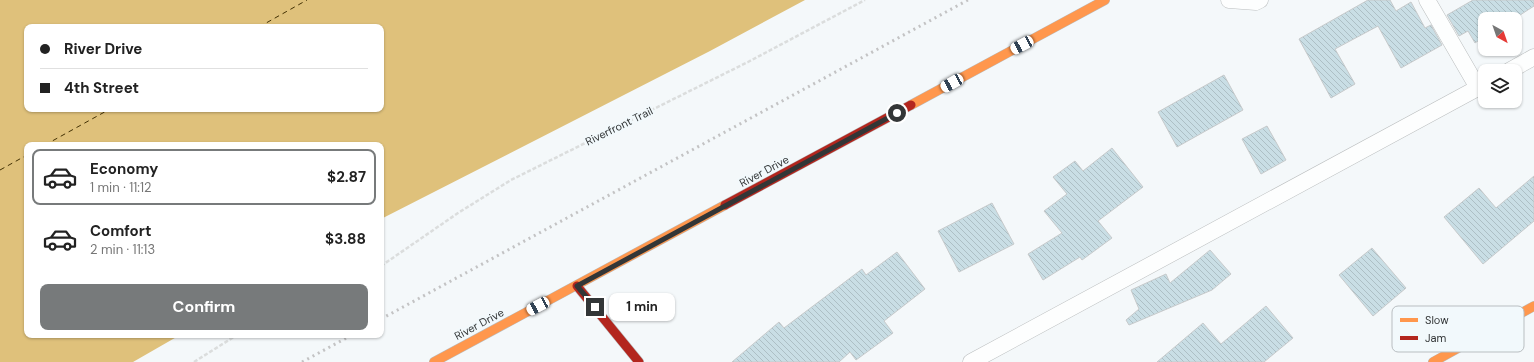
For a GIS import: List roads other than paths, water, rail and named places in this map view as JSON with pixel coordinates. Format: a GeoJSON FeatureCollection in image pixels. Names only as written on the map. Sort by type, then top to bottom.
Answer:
{"type":"FeatureCollection","features":[{"type":"Feature","properties":{"kind":"main road","name":"River Drive"},"geometry":{"type":"LineString","coordinates":[[434,362],[1105,0]]}},
{"type":"Feature","properties":{"kind":"main road"},"geometry":{"type":"LineString","coordinates":[[577,286],[638,362]]}},
{"type":"Feature","properties":{"kind":"main road"},"geometry":{"type":"LineString","coordinates":[[1524,312],[1534,306]]}},
{"type":"Feature","properties":{"kind":"main road"},"geometry":{"type":"LineString","coordinates":[[1433,362],[1451,352]]}},
{"type":"Feature","properties":{"kind":"lane"},"geometry":{"type":"LineString","coordinates":[[1229,0],[1256,2],[1260,0]]}},
{"type":"Feature","properties":{"kind":"lane"},"geometry":{"type":"LineString","coordinates":[[1427,0],[1478,81]]}},
{"type":"Feature","properties":{"kind":"lane"},"geometry":{"type":"LineString","coordinates":[[1522,64],[1534,57]]}},
{"type":"Feature","properties":{"kind":"lane"},"geometry":{"type":"LineString","coordinates":[[971,362],[1478,88]]}},
{"type":"Feature","properties":{"kind":"railway"},"geometry":{"type":"LineString","coordinates":[[384,317],[968,0]]}},
{"type":"Feature","properties":{"kind":"railway"},"geometry":{"type":"LineString","coordinates":[[302,362],[346,338]]}}]}
